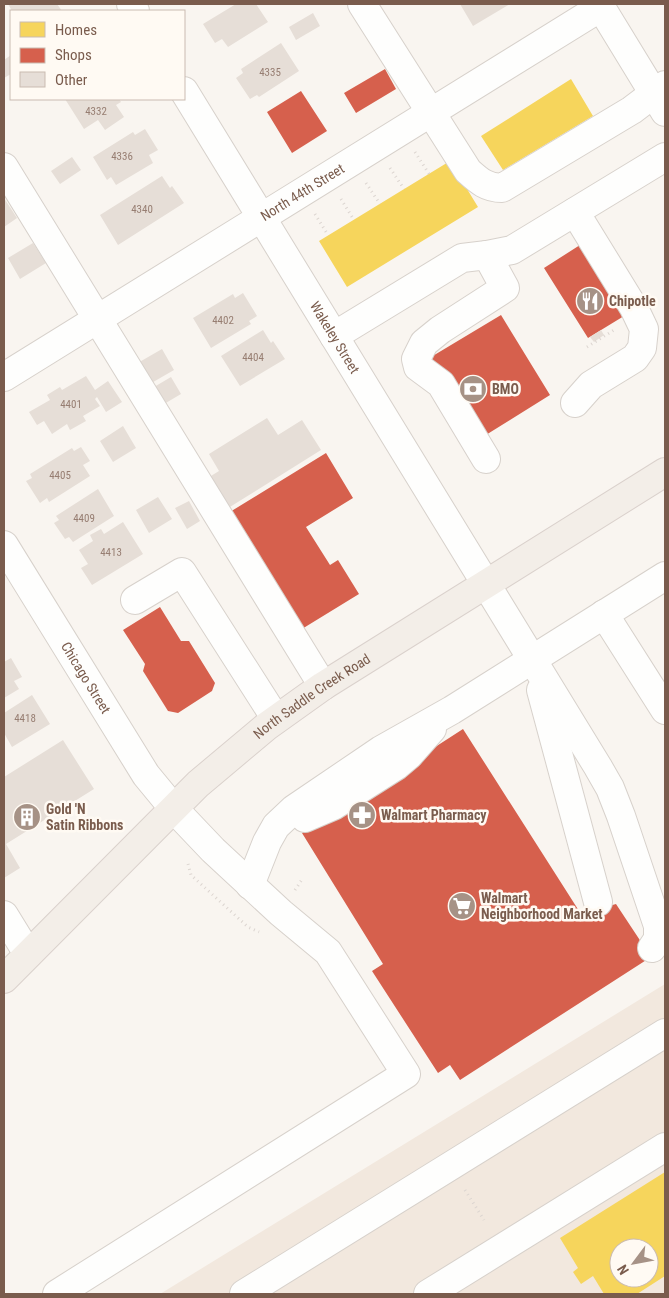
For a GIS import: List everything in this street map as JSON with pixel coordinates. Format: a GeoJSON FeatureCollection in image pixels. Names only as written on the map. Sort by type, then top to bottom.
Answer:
{"type":"FeatureCollection","features":[{"type":"Feature","properties":{"kind":"main road","name":"North Saddle Creek Road"},"geometry":{"type":"LineString","coordinates":[[4,979],[216,768],[276,719],[323,686],[665,472]]}},
{"type":"Feature","properties":{"kind":"street"},"geometry":{"type":"LineString","coordinates":[[362,4],[468,172],[480,183],[493,188],[502,188],[632,110],[661,97],[600,6]]}},
{"type":"Feature","properties":{"kind":"street","name":"North 44th Street"},"geometry":{"type":"LineString","coordinates":[[4,377],[600,6]]}},
{"type":"Feature","properties":{"kind":"street","name":"Wakeley Street"},"geometry":{"type":"LineString","coordinates":[[185,93],[598,767],[615,799],[658,926],[658,939],[652,948]]}},
{"type":"Feature","properties":{"kind":"street"},"geometry":{"type":"LineString","coordinates":[[334,336],[462,258],[512,250],[665,157]]}},
{"type":"Feature","properties":{"kind":"street"},"geometry":{"type":"LineString","coordinates":[[4,167],[323,686]]}},
{"type":"Feature","properties":{"kind":"street"},"geometry":{"type":"LineString","coordinates":[[575,212],[634,308],[644,329],[642,348],[635,358],[591,385],[575,403]]}},
{"type":"Feature","properties":{"kind":"street"},"geometry":{"type":"LineString","coordinates":[[482,453],[441,384],[418,367],[416,359],[424,343],[440,330],[505,288],[488,255]]}},
{"type":"Feature","properties":{"kind":"street","name":"Chicago Street"},"geometry":{"type":"LineString","coordinates":[[4,545],[140,766],[174,809],[213,850],[250,886],[328,952],[406,1074],[56,1294]]}},
{"type":"Feature","properties":{"kind":"street"},"geometry":{"type":"LineString","coordinates":[[135,600],[182,572],[276,719]]}},
{"type":"Feature","properties":{"kind":"street"},"geometry":{"type":"LineString","coordinates":[[250,886],[267,842],[276,826],[302,803],[381,750],[445,714],[665,576]]}},
{"type":"Feature","properties":{"kind":"street"},"geometry":{"type":"LineString","coordinates":[[604,614],[665,710]]}},
{"type":"Feature","properties":{"kind":"street"},"geometry":{"type":"LineString","coordinates":[[533,659],[598,902]]}},
{"type":"Feature","properties":{"kind":"street"},"geometry":{"type":"LineString","coordinates":[[4,915],[28,954]]}},
{"type":"Feature","properties":{"kind":"street"},"geometry":{"type":"LineString","coordinates":[[244,1294],[665,1034]]}},
{"type":"Feature","properties":{"kind":"street"},"geometry":{"type":"LineString","coordinates":[[428,1294],[462,1285],[665,1147]]}},
{"type":"Feature","properties":{"kind":"path"},"geometry":{"type":"LineString","coordinates":[[415,152],[429,174]]}},
{"type":"Feature","properties":{"kind":"path"},"geometry":{"type":"LineString","coordinates":[[390,167],[404,189]]}},
{"type":"Feature","properties":{"kind":"path"},"geometry":{"type":"LineString","coordinates":[[366,182],[380,204]]}},
{"type":"Feature","properties":{"kind":"path"},"geometry":{"type":"LineString","coordinates":[[340,198],[354,220]]}},
{"type":"Feature","properties":{"kind":"path"},"geometry":{"type":"LineString","coordinates":[[314,214],[328,235]]}},
{"type":"Feature","properties":{"kind":"path"},"geometry":{"type":"LineString","coordinates":[[596,333],[600,339]]}},
{"type":"Feature","properties":{"kind":"path"},"geometry":{"type":"LineString","coordinates":[[465,1190],[484,1220]]}},
{"type":"Feature","properties":{"kind":"shaded area"},"geometry":{"type":"Polygon","coordinates":[[[665,984],[665,1294],[160,1294],[665,984]]]}},
{"type":"Feature","properties":{"kind":"building: Homes"},"geometry":{"type":"Polygon","coordinates":[[[571,79],[593,116],[503,170],[481,136],[571,79]]]}},
{"type":"Feature","properties":{"kind":"building: Homes"},"geometry":{"type":"Polygon","coordinates":[[[450,161],[478,207],[347,287],[319,241],[450,161]]]}},
{"type":"Feature","properties":{"kind":"building: Homes"},"geometry":{"type":"Polygon","coordinates":[[[665,1172],[665,1276],[659,1280],[659,1238],[609,1238],[609,1288],[646,1288],[637,1294],[604,1294],[593,1276],[581,1284],[573,1272],[578,1268],[560,1238],[665,1172]]]}},
{"type":"Feature","properties":{"kind":"building: Shops"},"geometry":{"type":"Polygon","coordinates":[[[385,69],[396,89],[356,113],[344,93],[385,69]]]}},
{"type":"Feature","properties":{"kind":"building: Shops"},"geometry":{"type":"Polygon","coordinates":[[[301,91],[327,131],[292,153],[267,112],[301,91]]]}},
{"type":"Feature","properties":{"kind":"building: Shops","name":"Chipotle"},"geometry":{"type":"Polygon","coordinates":[[[580,245],[624,316],[588,338],[544,268],[580,245]]]}},
{"type":"Feature","properties":{"kind":"building: Shops"},"geometry":{"type":"Polygon","coordinates":[[[501,315],[550,395],[481,438],[431,357],[501,315]]]}},
{"type":"Feature","properties":{"kind":"building: Shops"},"geometry":{"type":"Polygon","coordinates":[[[326,453],[353,498],[306,527],[330,565],[338,560],[359,594],[297,632],[225,515],[326,453]]]}},
{"type":"Feature","properties":{"kind":"building: Shops"},"geometry":{"type":"Polygon","coordinates":[[[160,607],[181,641],[189,641],[215,683],[212,691],[178,713],[168,711],[143,671],[145,664],[123,630],[160,607]]]}},
{"type":"Feature","properties":{"kind":"building: Shops","name":"Walmart Neighborhood Market"},"geometry":{"type":"Polygon","coordinates":[[[463,729],[581,914],[616,904],[651,957],[460,1080],[450,1065],[438,1073],[372,971],[383,964],[302,833],[463,729]]]}},
{"type":"Feature","properties":{"kind":"building: Other"},"geometry":{"type":"Polygon","coordinates":[[[8,4],[57,4],[61,10],[11,10],[8,4]]]}},
{"type":"Feature","properties":{"kind":"building: Other"},"geometry":{"type":"Polygon","coordinates":[[[236,4],[256,4],[268,22],[228,47],[222,39],[215,43],[203,24],[236,4]]]}},
{"type":"Feature","properties":{"kind":"building: Other"},"geometry":{"type":"Polygon","coordinates":[[[460,4],[510,4],[473,26],[460,4]]]}},
{"type":"Feature","properties":{"kind":"building: Other"},"geometry":{"type":"Polygon","coordinates":[[[313,13],[320,26],[296,40],[289,27],[313,13]]]}},
{"type":"Feature","properties":{"kind":"building: Other"},"geometry":{"type":"Polygon","coordinates":[[[281,43],[299,71],[259,97],[257,95],[250,99],[236,78],[243,73],[241,69],[281,43]]]}},
{"type":"Feature","properties":{"kind":"building: Other"},"geometry":{"type":"Polygon","coordinates":[[[10,56],[10,75],[4,78],[4,60],[10,56]]]}},
{"type":"Feature","properties":{"kind":"building: Other"},"geometry":{"type":"Polygon","coordinates":[[[66,100],[120,100],[121,102],[116,105],[124,117],[105,130],[98,120],[84,129],[66,100]]]}},
{"type":"Feature","properties":{"kind":"building: Other"},"geometry":{"type":"Polygon","coordinates":[[[145,129],[158,150],[149,155],[153,163],[116,185],[111,177],[107,180],[93,157],[133,132],[135,135],[145,129]]]}},
{"type":"Feature","properties":{"kind":"building: Other"},"geometry":{"type":"Polygon","coordinates":[[[72,157],[81,170],[60,184],[51,171],[72,157]]]}},
{"type":"Feature","properties":{"kind":"building: Other"},"geometry":{"type":"Polygon","coordinates":[[[162,176],[184,203],[118,245],[100,215],[162,176]]]}},
{"type":"Feature","properties":{"kind":"building: Other"},"geometry":{"type":"Polygon","coordinates":[[[4,198],[17,218],[4,227],[4,198]]]}},
{"type":"Feature","properties":{"kind":"building: Other"},"geometry":{"type":"Polygon","coordinates":[[[33,243],[46,263],[20,279],[8,258],[33,243]]]}},
{"type":"Feature","properties":{"kind":"building: Other"},"geometry":{"type":"Polygon","coordinates":[[[243,293],[257,316],[249,321],[251,324],[211,348],[193,318],[233,294],[235,298],[243,293]]]}},
{"type":"Feature","properties":{"kind":"building: Other"},"geometry":{"type":"Polygon","coordinates":[[[263,330],[285,359],[240,386],[221,356],[263,330]]]}},
{"type":"Feature","properties":{"kind":"building: Other"},"geometry":{"type":"Polygon","coordinates":[[[601,330],[604,335],[594,342],[590,337],[601,330]]]}},
{"type":"Feature","properties":{"kind":"building: Other"},"geometry":{"type":"Polygon","coordinates":[[[162,349],[174,370],[148,385],[136,364],[162,349]]]}},
{"type":"Feature","properties":{"kind":"building: Other"},"geometry":{"type":"Polygon","coordinates":[[[86,376],[95,390],[108,381],[122,402],[106,412],[97,397],[95,399],[100,406],[83,416],[86,421],[70,430],[67,424],[52,434],[44,421],[37,425],[29,412],[50,400],[47,395],[60,387],[62,390],[86,376]]]}},
{"type":"Feature","properties":{"kind":"building: Other"},"geometry":{"type":"Polygon","coordinates":[[[171,377],[181,394],[159,407],[149,390],[171,377]]]}},
{"type":"Feature","properties":{"kind":"building: Other"},"geometry":{"type":"Polygon","coordinates":[[[267,418],[278,435],[302,420],[321,450],[225,510],[206,479],[219,471],[209,454],[267,418]]]}},
{"type":"Feature","properties":{"kind":"building: Other"},"geometry":{"type":"Polygon","coordinates":[[[123,426],[136,448],[113,462],[100,441],[123,426]]]}},
{"type":"Feature","properties":{"kind":"building: Other"},"geometry":{"type":"Polygon","coordinates":[[[81,447],[90,461],[83,465],[90,476],[49,502],[47,498],[40,503],[26,481],[32,478],[30,474],[72,448],[74,451],[81,447]]]}},
{"type":"Feature","properties":{"kind":"building: Other"},"geometry":{"type":"Polygon","coordinates":[[[98,489],[114,516],[73,542],[69,537],[65,539],[54,523],[59,520],[56,516],[98,489]]]}},
{"type":"Feature","properties":{"kind":"building: Other"},"geometry":{"type":"Polygon","coordinates":[[[158,497],[172,519],[149,533],[136,510],[158,497]]]}},
{"type":"Feature","properties":{"kind":"building: Other"},"geometry":{"type":"Polygon","coordinates":[[[189,501],[200,521],[187,529],[175,508],[189,501]]]}},
{"type":"Feature","properties":{"kind":"building: Other"},"geometry":{"type":"Polygon","coordinates":[[[123,522],[143,554],[92,585],[81,568],[88,564],[79,550],[93,541],[90,535],[101,529],[104,534],[123,522]]]}},
{"type":"Feature","properties":{"kind":"building: Other"},"geometry":{"type":"Polygon","coordinates":[[[11,658],[22,677],[14,681],[19,689],[4,698],[4,662],[11,658]]]}},
{"type":"Feature","properties":{"kind":"building: Other"},"geometry":{"type":"Polygon","coordinates":[[[32,695],[50,724],[12,747],[4,733],[4,713],[32,695]]]}},
{"type":"Feature","properties":{"kind":"building: Other","name":"Gold 'N Satin Ribbons"},"geometry":{"type":"Polygon","coordinates":[[[63,740],[94,789],[6,844],[20,868],[4,878],[4,777],[63,740]]]}},
{"type":"Feature","properties":{"kind":"place","name":"Chipotle"},"geometry":{"type":"Point","coordinates":[590,301]}},
{"type":"Feature","properties":{"kind":"place","name":"BMO"},"geometry":{"type":"Point","coordinates":[473,389]}},
{"type":"Feature","properties":{"kind":"place","name":"Walmart Pharmacy"},"geometry":{"type":"Point","coordinates":[362,815]}},
{"type":"Feature","properties":{"kind":"place","name":"Gold 'N Satin Ribbons"},"geometry":{"type":"Point","coordinates":[27,817]}},
{"type":"Feature","properties":{"kind":"place","name":"Walmart Neighborhood Market"},"geometry":{"type":"Point","coordinates":[462,906]}}]}
